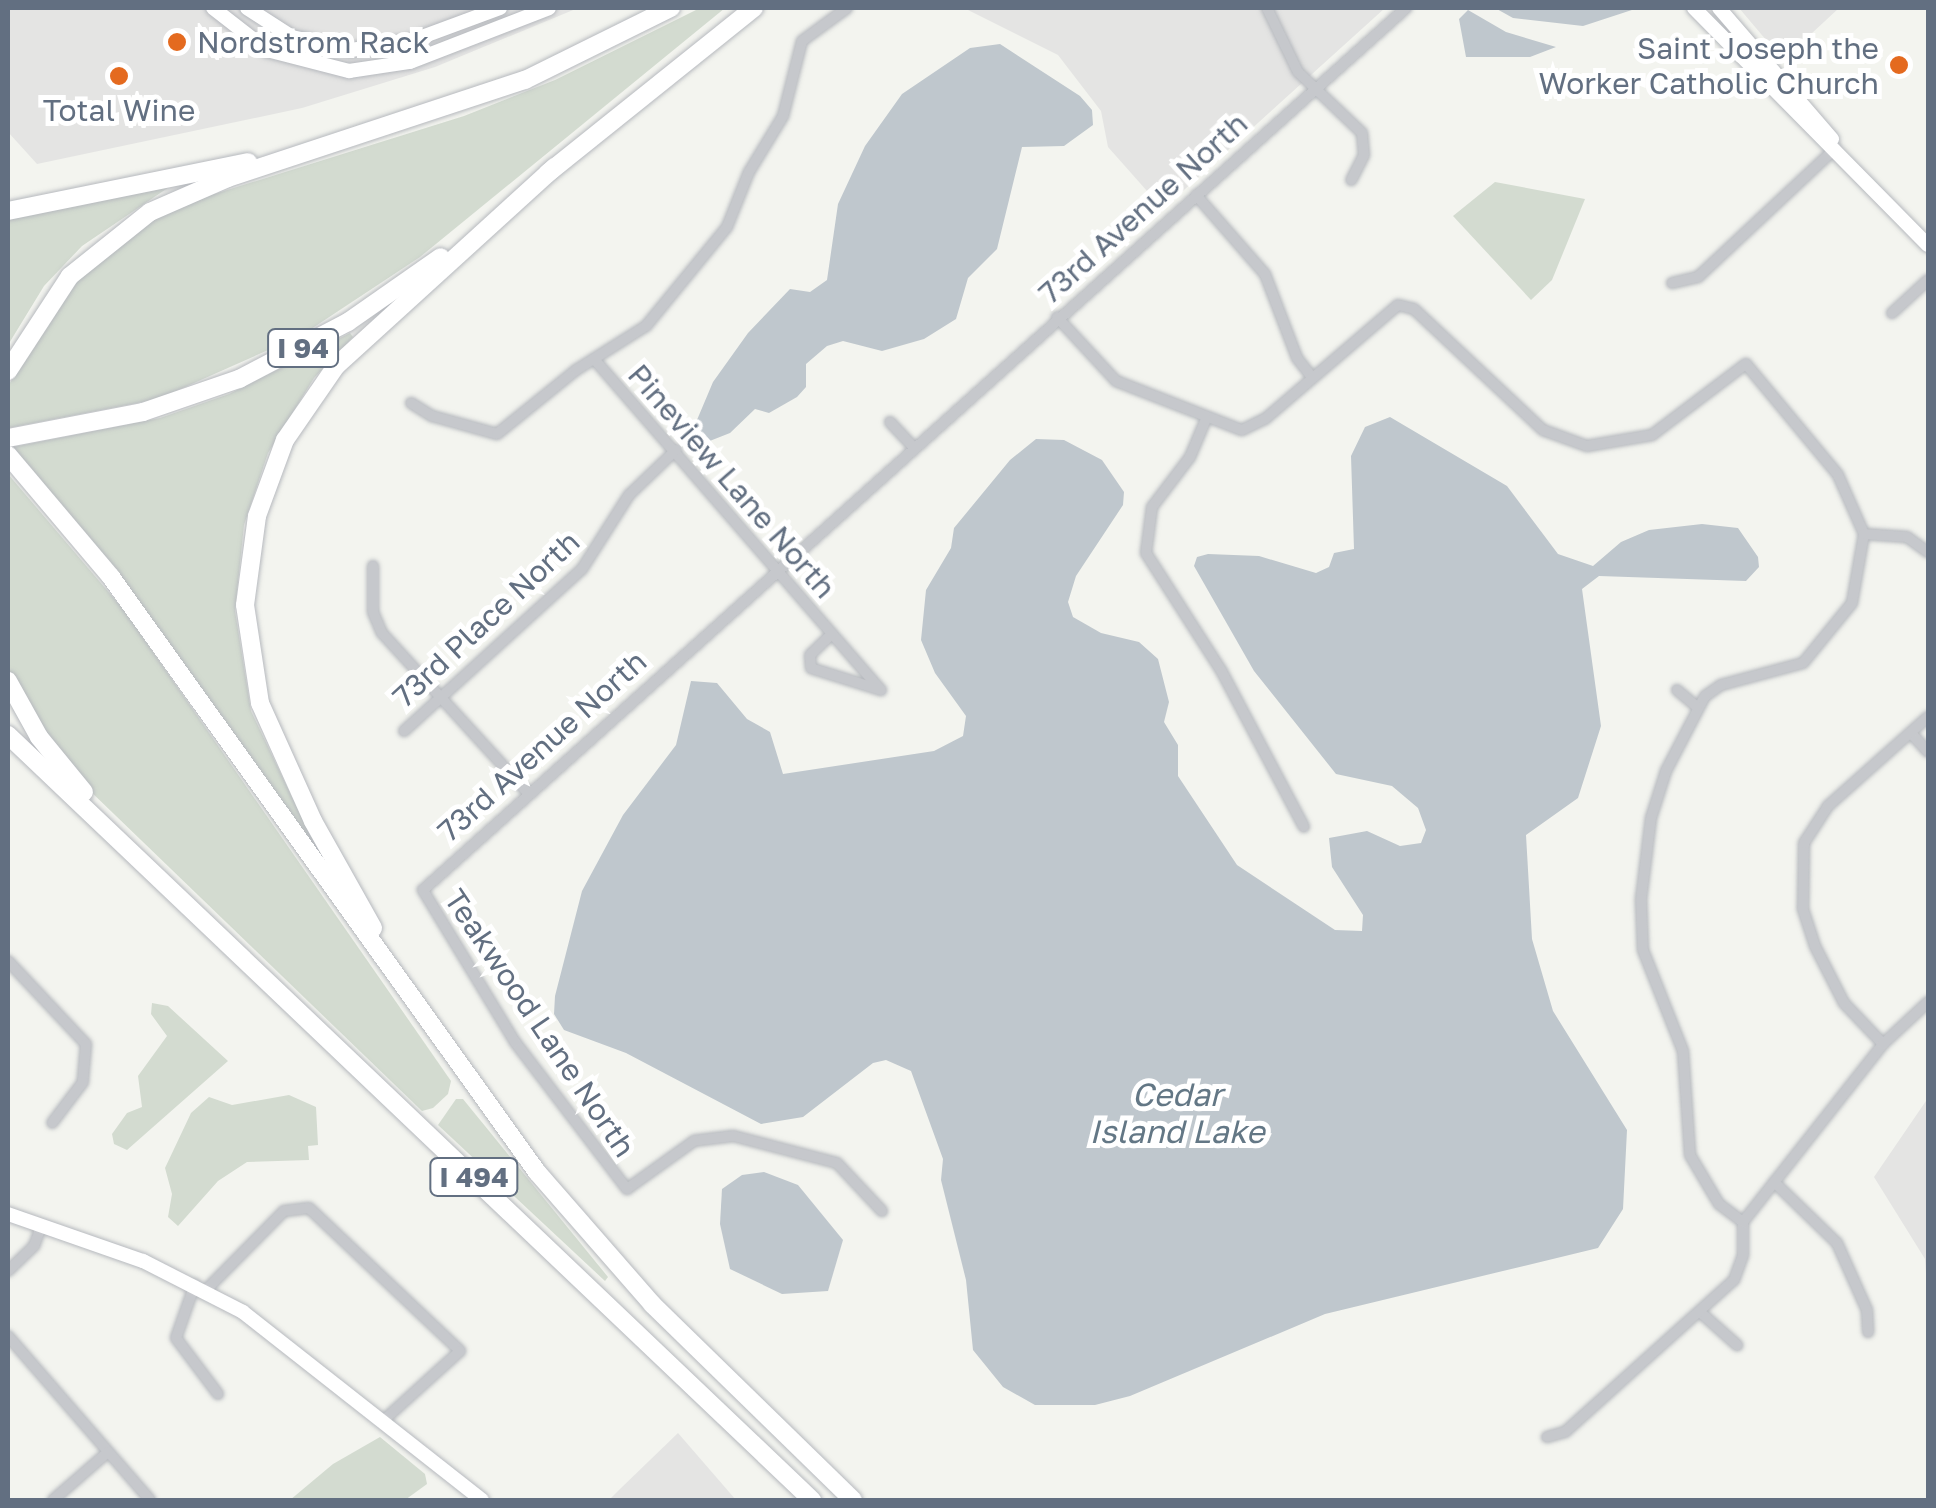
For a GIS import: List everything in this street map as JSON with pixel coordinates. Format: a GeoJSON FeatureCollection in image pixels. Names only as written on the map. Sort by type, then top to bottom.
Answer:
{"type":"FeatureCollection","features":[{"type":"Feature","properties":{"kind":"highway"},"geometry":{"type":"LineString","coordinates":[[10,366],[70,276],[150,212],[228,178],[413,120],[568,62],[671,8]]}},
{"type":"Feature","properties":{"kind":"highway","name":"I 94"},"geometry":{"type":"LineString","coordinates":[[8,438],[144,412],[269,366],[384,299],[754,8]]}},
{"type":"Feature","properties":{"kind":"highway"},"geometry":{"type":"LineString","coordinates":[[8,211],[413,120]]}},
{"type":"Feature","properties":{"kind":"highway"},"geometry":{"type":"LineString","coordinates":[[437,1036],[336,864],[268,726],[248,658],[249,557],[278,455],[322,382],[554,167]]}},
{"type":"Feature","properties":{"kind":"highway"},"geometry":{"type":"LineString","coordinates":[[8,455],[111,577],[437,1036]]}},
{"type":"Feature","properties":{"kind":"highway"},"geometry":{"type":"LineString","coordinates":[[8,680],[50,753],[136,853]]}},
{"type":"Feature","properties":{"kind":"highway"},"geometry":{"type":"LineString","coordinates":[[8,735],[136,853]]}},
{"type":"Feature","properties":{"kind":"highway","name":"I 494"},"geometry":{"type":"LineString","coordinates":[[136,853],[812,1500]]}},
{"type":"Feature","properties":{"kind":"highway","name":"I 494"},"geometry":{"type":"LineString","coordinates":[[437,1036],[617,1266],[853,1500]]}},
{"type":"Feature","properties":{"kind":"street"},"geometry":{"type":"LineString","coordinates":[[214,8],[267,50],[349,71],[410,62],[549,8]]}},
{"type":"Feature","properties":{"kind":"street"},"geometry":{"type":"LineString","coordinates":[[247,8],[292,37],[350,50],[411,41],[500,8]]}},
{"type":"Feature","properties":{"kind":"street"},"geometry":{"type":"LineString","coordinates":[[411,403],[432,416],[497,434],[594,359],[646,326],[720,241],[783,116],[802,41],[846,8]]}},
{"type":"Feature","properties":{"kind":"street"},"geometry":{"type":"LineString","coordinates":[[1267,8],[1290,59],[1314,89],[1362,133],[1364,155],[1351,180]]}},
{"type":"Feature","properties":{"kind":"street","name":"73rd Avenue North"},"geometry":{"type":"LineString","coordinates":[[428,883],[774,568],[1406,8]]}},
{"type":"Feature","properties":{"kind":"street"},"geometry":{"type":"LineString","coordinates":[[1694,8],[1837,148],[1928,245]]}},
{"type":"Feature","properties":{"kind":"street"},"geometry":{"type":"LineString","coordinates":[[1719,8],[1837,148]]}},
{"type":"Feature","properties":{"kind":"street"},"geometry":{"type":"LineString","coordinates":[[1672,283],[1698,277],[1837,148]]}},
{"type":"Feature","properties":{"kind":"street"},"geometry":{"type":"LineString","coordinates":[[1196,195],[1265,274],[1297,358],[1312,377]]}},
{"type":"Feature","properties":{"kind":"street"},"geometry":{"type":"LineString","coordinates":[[1892,313],[1928,280]]}},
{"type":"Feature","properties":{"kind":"street"},"geometry":{"type":"LineString","coordinates":[[1058,318],[1116,381],[1206,419],[1252,427],[1398,306],[1414,308],[1543,430],[1587,446],[1652,435],[1746,364],[1838,475],[1864,534],[1852,604],[1816,652],[1787,670],[1721,685],[1698,708],[1654,802],[1640,926],[1649,972],[1683,1051],[1690,1154],[1719,1204],[1743,1222]]}},
{"type":"Feature","properties":{"kind":"street","name":"Pineview Lane North"},"geometry":{"type":"LineString","coordinates":[[594,359],[881,690],[811,668],[810,654],[832,634]]}},
{"type":"Feature","properties":{"kind":"street"},"geometry":{"type":"LineString","coordinates":[[1206,419],[1190,457],[1152,507],[1146,553],[1222,672],[1304,826]]}},
{"type":"Feature","properties":{"kind":"street"},"geometry":{"type":"LineString","coordinates":[[890,422],[912,446]]}},
{"type":"Feature","properties":{"kind":"street","name":"73rd Place North"},"geometry":{"type":"LineString","coordinates":[[404,731],[582,569],[629,495],[676,450]]}},
{"type":"Feature","properties":{"kind":"street"},"geometry":{"type":"LineString","coordinates":[[1864,534],[1907,537],[1928,552]]}},
{"type":"Feature","properties":{"kind":"street"},"geometry":{"type":"LineString","coordinates":[[373,566],[376,623],[527,792]]}},
{"type":"Feature","properties":{"kind":"street"},"geometry":{"type":"LineString","coordinates":[[1678,690],[1698,708]]}},
{"type":"Feature","properties":{"kind":"street"},"geometry":{"type":"LineString","coordinates":[[1883,1044],[1844,1003],[1815,946],[1804,908],[1802,860],[1816,818],[1928,717]]}},
{"type":"Feature","properties":{"kind":"street"},"geometry":{"type":"LineString","coordinates":[[1911,733],[1928,752]]}},
{"type":"Feature","properties":{"kind":"street","name":"Teakwood Lane North"},"geometry":{"type":"LineString","coordinates":[[428,883],[424,900],[472,976],[555,1099],[627,1188],[694,1141],[733,1136],[837,1163],[882,1211]]}},
{"type":"Feature","properties":{"kind":"street"},"geometry":{"type":"LineString","coordinates":[[8,961],[71,1021],[86,1044],[83,1082],[52,1123]]}},
{"type":"Feature","properties":{"kind":"street"},"geometry":{"type":"LineString","coordinates":[[1547,1438],[1565,1432],[1700,1312],[1738,1273],[1743,1222],[1883,1044],[1928,1002]]}},
{"type":"Feature","properties":{"kind":"street"},"geometry":{"type":"LineString","coordinates":[[1774,1182],[1837,1243],[1867,1310],[1868,1332]]}},
{"type":"Feature","properties":{"kind":"street"},"geometry":{"type":"LineString","coordinates":[[218,1394],[176,1338],[200,1287],[284,1211],[309,1208],[460,1352],[385,1420]]}},
{"type":"Feature","properties":{"kind":"street"},"geometry":{"type":"LineString","coordinates":[[8,1214],[200,1287],[290,1343],[482,1500]]}},
{"type":"Feature","properties":{"kind":"street"},"geometry":{"type":"LineString","coordinates":[[8,1270],[34,1246],[42,1224]]}},
{"type":"Feature","properties":{"kind":"street"},"geometry":{"type":"LineString","coordinates":[[1700,1312],[1737,1344]]}},
{"type":"Feature","properties":{"kind":"street"},"geometry":{"type":"LineString","coordinates":[[8,1336],[150,1500]]}},
{"type":"Feature","properties":{"kind":"street"},"geometry":{"type":"LineString","coordinates":[[54,1500],[108,1452]]}},
{"type":"Feature","properties":{"kind":"shaded area"},"geometry":{"type":"Polygon","coordinates":[[[8,8],[578,8],[435,67],[302,108],[37,164],[8,132],[8,8]]]}},
{"type":"Feature","properties":{"kind":"shaded area"},"geometry":{"type":"Polygon","coordinates":[[[700,8],[725,8],[420,257],[302,335],[158,399],[8,428],[8,386],[59,302],[87,269],[153,220],[189,202],[464,116],[555,80],[700,8]]]}},
{"type":"Feature","properties":{"kind":"shaded area"},"geometry":{"type":"Polygon","coordinates":[[[964,8],[1385,8],[1163,209],[1108,147],[1101,111],[1058,55],[964,8]]]}},
{"type":"Feature","properties":{"kind":"shaded area"},"geometry":{"type":"Polygon","coordinates":[[[1739,8],[1839,8],[1783,60],[1739,8]]]}},
{"type":"Feature","properties":{"kind":"shaded area"},"geometry":{"type":"Polygon","coordinates":[[[1495,182],[1585,199],[1552,280],[1531,300],[1453,216],[1495,182]]]}},
{"type":"Feature","properties":{"kind":"shaded area"},"geometry":{"type":"Polygon","coordinates":[[[175,183],[82,246],[44,286],[8,345],[8,218],[175,183]]]}},
{"type":"Feature","properties":{"kind":"shaded area"},"geometry":{"type":"Polygon","coordinates":[[[350,333],[353,337],[314,378],[268,453],[244,525],[235,611],[251,711],[320,856],[8,448],[160,418],[229,394],[350,333]]]}},
{"type":"Feature","properties":{"kind":"shaded area"},"geometry":{"type":"Polygon","coordinates":[[[8,474],[123,609],[451,1081],[448,1094],[433,1108],[422,1111],[86,787],[24,702],[8,668],[8,474]]]}},
{"type":"Feature","properties":{"kind":"shaded area"},"geometry":{"type":"Polygon","coordinates":[[[152,1003],[168,1006],[228,1061],[127,1150],[114,1144],[112,1134],[127,1113],[142,1107],[138,1076],[167,1036],[151,1014],[152,1003]]]}},
{"type":"Feature","properties":{"kind":"shaded area"},"geometry":{"type":"Polygon","coordinates":[[[289,1095],[316,1107],[318,1145],[308,1146],[309,1160],[247,1162],[218,1181],[178,1226],[168,1217],[172,1194],[165,1168],[191,1113],[209,1097],[232,1105],[289,1095]]]}},
{"type":"Feature","properties":{"kind":"shaded area"},"geometry":{"type":"Polygon","coordinates":[[[1928,1098],[1928,1302],[1925,1259],[1874,1177],[1928,1098]]]}},
{"type":"Feature","properties":{"kind":"shaded area"},"geometry":{"type":"Polygon","coordinates":[[[456,1099],[463,1099],[608,1277],[605,1281],[438,1125],[456,1099]]]}},
{"type":"Feature","properties":{"kind":"shaded area"},"geometry":{"type":"Polygon","coordinates":[[[678,1433],[736,1500],[609,1500],[620,1489],[678,1433]]]}},
{"type":"Feature","properties":{"kind":"shaded area"},"geometry":{"type":"Polygon","coordinates":[[[380,1437],[425,1474],[427,1484],[405,1500],[290,1500],[333,1464],[380,1437]]]}},
{"type":"Feature","properties":{"kind":"water"},"geometry":{"type":"Polygon","coordinates":[[[1495,8],[1638,8],[1583,26],[1513,18],[1495,8]]]}},
{"type":"Feature","properties":{"kind":"water"},"geometry":{"type":"Polygon","coordinates":[[[1468,10],[1506,32],[1556,47],[1530,57],[1466,57],[1459,19],[1468,10]]]}},
{"type":"Feature","properties":{"kind":"water"},"geometry":{"type":"Polygon","coordinates":[[[1000,44],[1080,96],[1092,110],[1093,125],[1064,146],[1022,147],[997,249],[968,278],[956,319],[924,339],[882,351],[843,341],[827,346],[806,364],[806,387],[797,397],[769,413],[755,409],[730,433],[697,446],[694,427],[713,382],[748,333],[790,289],[810,292],[827,280],[838,204],[865,146],[902,94],[970,48],[1000,44]]]}},
{"type":"Feature","properties":{"kind":"water","name":"Cedar Island Lake"},"geometry":{"type":"Polygon","coordinates":[[[1390,417],[1507,486],[1558,554],[1593,566],[1621,542],[1649,530],[1702,524],[1738,528],[1758,557],[1759,567],[1746,581],[1599,576],[1582,589],[1601,726],[1578,798],[1526,835],[1532,939],[1553,1011],[1627,1130],[1623,1209],[1598,1248],[1325,1314],[1130,1396],[1095,1405],[1035,1405],[1003,1387],[973,1350],[966,1280],[941,1180],[943,1159],[911,1071],[886,1060],[873,1063],[803,1117],[761,1124],[626,1053],[564,1030],[554,1014],[555,996],[582,891],[623,815],[676,745],[691,681],[717,683],[747,719],[770,732],[783,774],[934,751],[963,736],[966,716],[935,673],[921,640],[926,590],[951,548],[954,528],[1010,460],[1036,439],[1064,440],[1102,460],[1124,492],[1123,505],[1076,576],[1068,602],[1073,617],[1101,633],[1139,642],[1158,659],[1169,702],[1164,722],[1178,745],[1178,776],[1237,865],[1335,930],[1362,931],[1363,915],[1332,867],[1329,838],[1367,831],[1400,846],[1421,843],[1426,830],[1418,808],[1392,786],[1336,774],[1254,671],[1194,566],[1197,557],[1208,554],[1259,556],[1316,573],[1329,567],[1334,553],[1354,549],[1351,456],[1365,427],[1390,417]]]}},
{"type":"Feature","properties":{"kind":"water"},"geometry":{"type":"Polygon","coordinates":[[[764,1172],[798,1185],[843,1240],[828,1291],[782,1294],[730,1269],[720,1224],[722,1189],[742,1175],[764,1172]]]}},
{"type":"Feature","properties":{"kind":"place","name":"Nordstrom Rack"},"geometry":{"type":"Point","coordinates":[177,42]}},
{"type":"Feature","properties":{"kind":"place","name":"Saint Joseph the Worker Catholic Church"},"geometry":{"type":"Point","coordinates":[1899,65]}},
{"type":"Feature","properties":{"kind":"place","name":"Total Wine"},"geometry":{"type":"Point","coordinates":[119,76]}}]}
